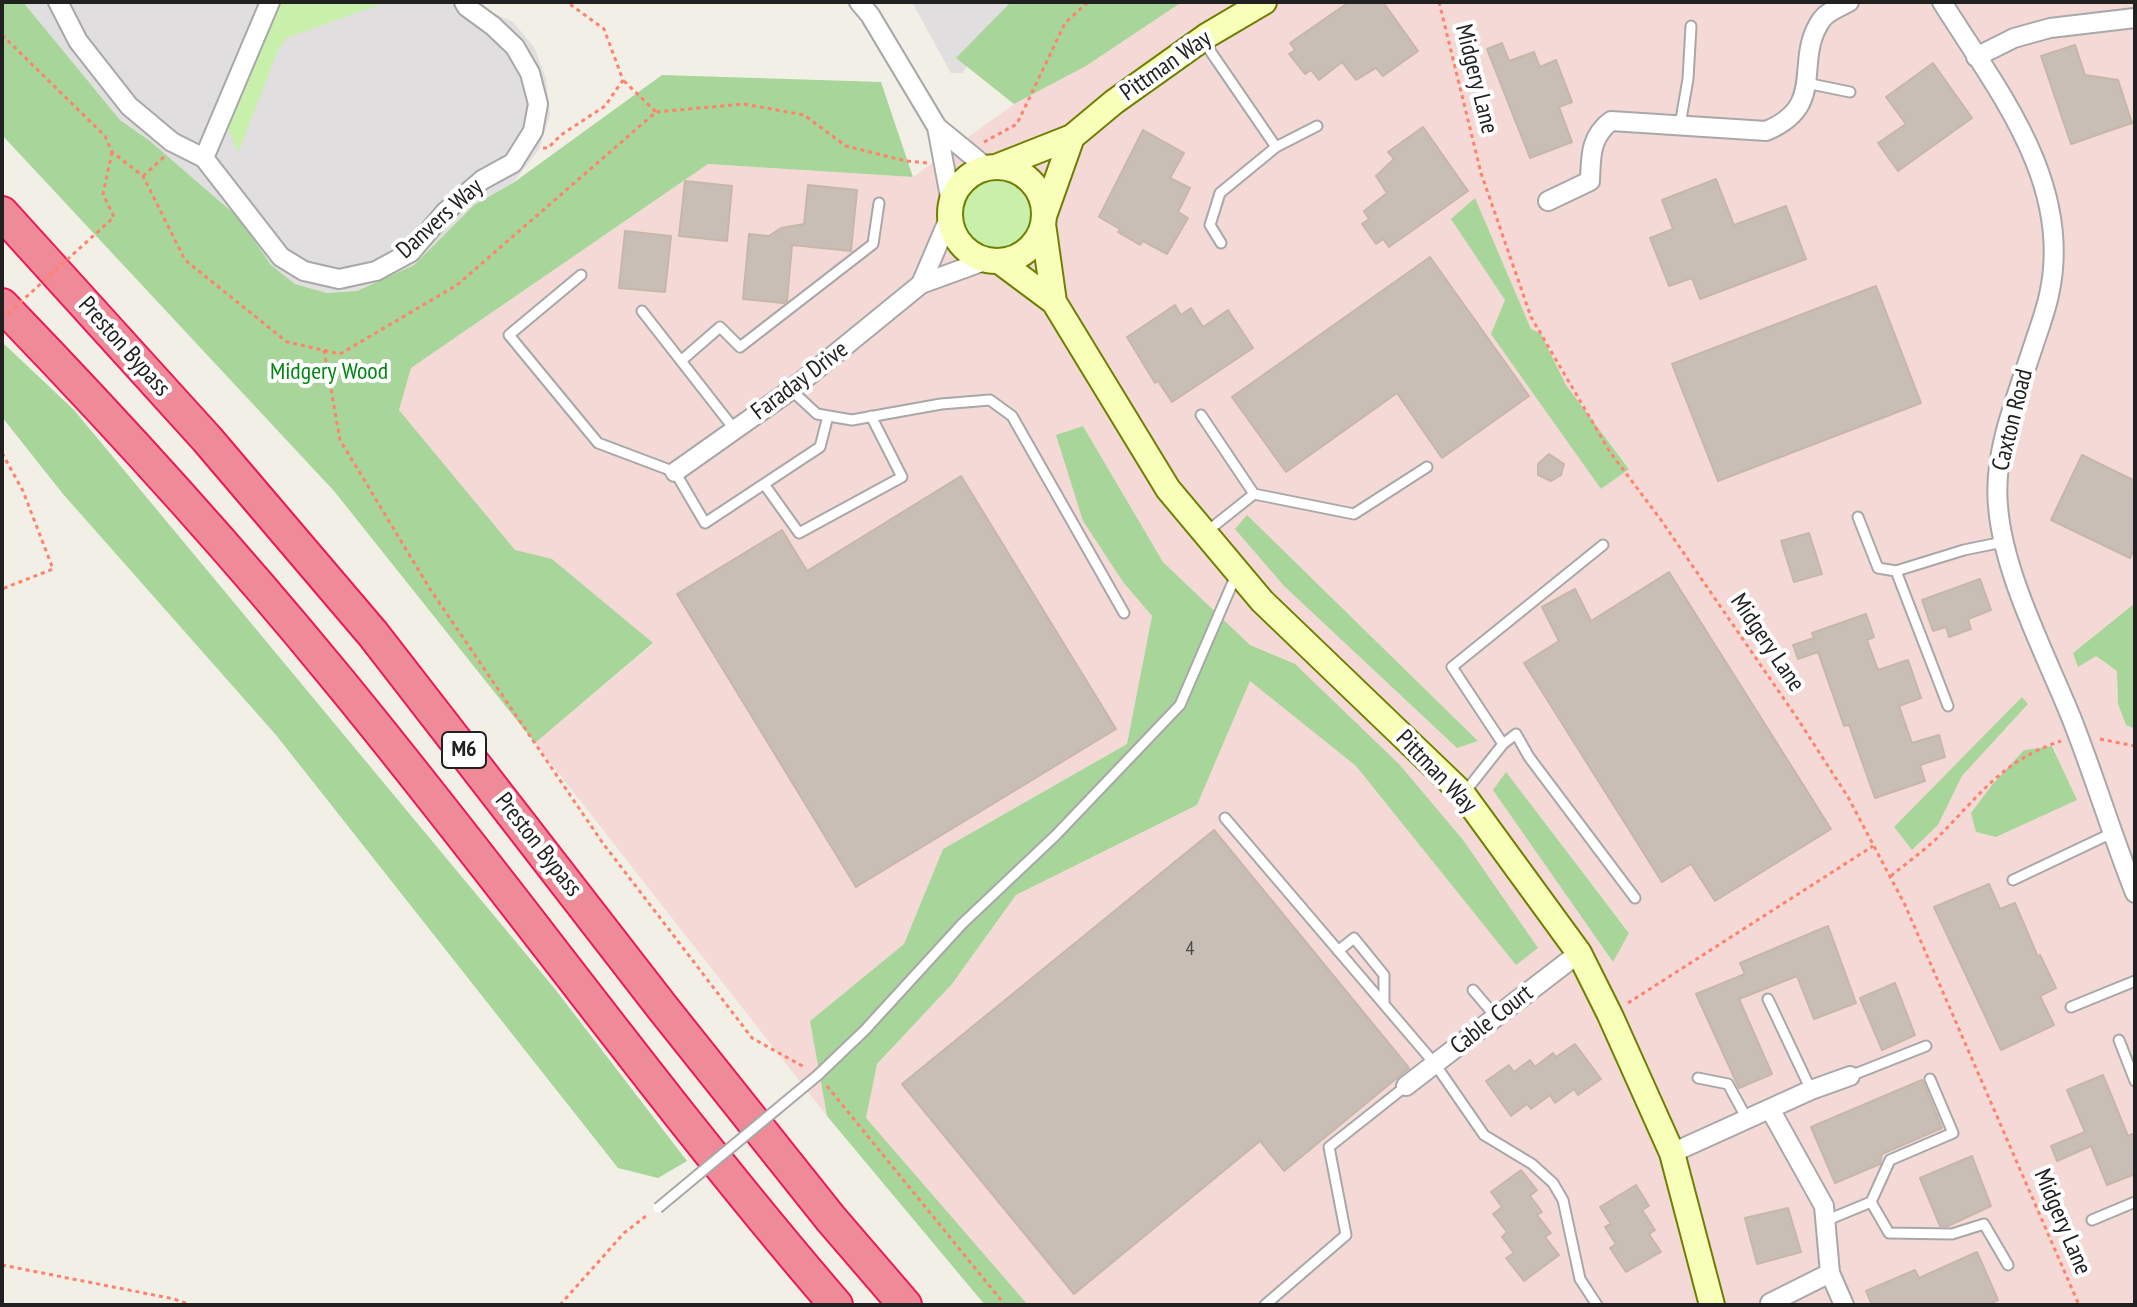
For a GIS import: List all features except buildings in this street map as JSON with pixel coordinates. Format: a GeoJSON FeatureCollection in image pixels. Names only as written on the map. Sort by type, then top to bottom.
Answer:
{"type":"FeatureCollection","features":[{"type":"Feature","properties":{"kind":"highway","name":"Preston Bypass"},"geometry":{"type":"LineString","coordinates":[[2,213],[207,439],[373,634],[672,1020],[831,1219],[905,1305]]}},
{"type":"Feature","properties":{"kind":"highway","name":"M6"},"geometry":{"type":"LineString","coordinates":[[2,305],[158,470],[333,674],[676,1110],[836,1305]]}},
{"type":"Feature","properties":{"kind":"street"},"geometry":{"type":"LineString","coordinates":[[204,158],[270,2]]}},
{"type":"Feature","properties":{"kind":"street","name":"Danvers Way"},"geometry":{"type":"LineString","coordinates":[[65,5],[78,41],[129,106],[172,142],[204,158],[281,257],[304,271],[339,279],[376,271],[411,252],[445,212],[482,180],[513,163],[533,131],[538,104],[530,73],[515,47],[464,2]]}},
{"type":"Feature","properties":{"kind":"street"},"geometry":{"type":"LineString","coordinates":[[859,2],[870,15],[937,127],[953,231],[961,244],[973,254],[993,260],[1014,257],[1027,250],[1037,238],[1044,220],[1042,201],[1035,187],[1025,176],[1011,169],[991,167],[937,127]]}},
{"type":"Feature","properties":{"kind":"street","name":"Pittman Way"},"geometry":{"type":"LineString","coordinates":[[991,167],[1072,137],[1114,102],[1202,39],[1264,2]]}},
{"type":"Feature","properties":{"kind":"street"},"geometry":{"type":"LineString","coordinates":[[1548,201],[1590,181],[1592,144],[1602,127],[1611,121],[1766,131],[1783,124],[1795,114],[1805,93],[1809,54],[1821,9],[1849,2]]}},
{"type":"Feature","properties":{"kind":"street","name":"Caxton Road"},"geometry":{"type":"LineString","coordinates":[[1942,2],[2015,116],[2038,164],[2049,205],[2054,247],[2050,294],[2009,420],[1998,470],[1997,504],[2004,551],[2078,735],[2135,893]]}},
{"type":"Feature","properties":{"kind":"street"},"geometry":{"type":"LineString","coordinates":[[1976,57],[2014,38],[2050,28],[2135,18]]}},
{"type":"Feature","properties":{"kind":"street","name":"Pittman Way"},"geometry":{"type":"LineString","coordinates":[[1054,302],[1044,220],[1072,137]]}},
{"type":"Feature","properties":{"kind":"street"},"geometry":{"type":"LineString","coordinates":[[950,209],[964,180],[991,167]]}},
{"type":"Feature","properties":{"kind":"street","name":"Faraday Drive"},"geometry":{"type":"LineString","coordinates":[[921,284],[950,209]]}},
{"type":"Feature","properties":{"kind":"street","name":"Pittman Way"},"geometry":{"type":"LineString","coordinates":[[993,260],[1054,302],[1168,489],[1262,601],[1463,794],[1579,953],[1672,1153],[1712,1305]]}},
{"type":"Feature","properties":{"kind":"street","name":"Faraday Drive"},"geometry":{"type":"LineString","coordinates":[[675,472],[791,390],[921,284],[993,260]]}},
{"type":"Feature","properties":{"kind":"street","name":"Cable Court"},"geometry":{"type":"LineString","coordinates":[[1406,1086],[1579,953]]}},
{"type":"Feature","properties":{"kind":"street"},"geometry":{"type":"LineString","coordinates":[[1672,1153],[1811,1090],[1850,1076]]}},
{"type":"Feature","properties":{"kind":"street"},"geometry":{"type":"LineString","coordinates":[[1770,1109],[1824,1206],[1830,1273],[1844,1305]]}},
{"type":"Feature","properties":{"kind":"street"},"geometry":{"type":"LineString","coordinates":[[1770,1303],[1830,1273]]}},
{"type":"Feature","properties":{"kind":"lane"},"geometry":{"type":"LineString","coordinates":[[1680,125],[1688,79],[1691,26]]}},
{"type":"Feature","properties":{"kind":"lane"},"geometry":{"type":"LineString","coordinates":[[1202,39],[1276,147]]}},
{"type":"Feature","properties":{"kind":"lane"},"geometry":{"type":"LineString","coordinates":[[1806,83],[1850,92]]}},
{"type":"Feature","properties":{"kind":"lane"},"geometry":{"type":"LineString","coordinates":[[1221,243],[1210,225],[1220,193],[1276,147],[1317,126]]}},
{"type":"Feature","properties":{"kind":"lane"},"geometry":{"type":"LineString","coordinates":[[682,360],[720,327],[740,347],[873,244],[879,203]]}},
{"type":"Feature","properties":{"kind":"lane"},"geometry":{"type":"LineString","coordinates":[[581,275],[509,335],[598,443],[675,472],[705,523],[820,447],[828,416]]}},
{"type":"Feature","properties":{"kind":"lane"},"geometry":{"type":"LineString","coordinates":[[642,311],[735,430]]}},
{"type":"Feature","properties":{"kind":"lane"},"geometry":{"type":"LineString","coordinates":[[791,390],[817,414],[852,420],[941,404],[990,400],[1012,416],[1124,613]]}},
{"type":"Feature","properties":{"kind":"lane"},"geometry":{"type":"LineString","coordinates":[[1201,415],[1254,494],[1354,514],[1427,467]]}},
{"type":"Feature","properties":{"kind":"lane"},"geometry":{"type":"LineString","coordinates":[[764,484],[799,533],[902,477],[871,416]]}},
{"type":"Feature","properties":{"kind":"lane"},"geometry":{"type":"LineString","coordinates":[[1205,533],[1254,494]]}},
{"type":"Feature","properties":{"kind":"lane"},"geometry":{"type":"LineString","coordinates":[[1858,517],[1878,568],[1896,571],[1964,550],[2003,542]]}},
{"type":"Feature","properties":{"kind":"lane"},"geometry":{"type":"LineString","coordinates":[[1503,744],[1452,667],[1603,545]]}},
{"type":"Feature","properties":{"kind":"lane"},"geometry":{"type":"LineString","coordinates":[[1896,571],[1948,706]]}},
{"type":"Feature","properties":{"kind":"lane"},"geometry":{"type":"LineString","coordinates":[[658,1208],[818,1075],[865,1030],[962,924],[1056,835],[1180,705],[1237,572]]}},
{"type":"Feature","properties":{"kind":"lane"},"geometry":{"type":"LineString","coordinates":[[1463,794],[1503,744],[1516,734],[1529,757],[1635,898]]}},
{"type":"Feature","properties":{"kind":"lane"},"geometry":{"type":"LineString","coordinates":[[1225,818],[1435,1064],[1484,1135],[1532,1164],[1553,1183],[1563,1200],[1580,1279],[1597,1305]]}},
{"type":"Feature","properties":{"kind":"lane"},"geometry":{"type":"LineString","coordinates":[[2013,880],[2112,833]]}},
{"type":"Feature","properties":{"kind":"lane"},"geometry":{"type":"LineString","coordinates":[[1338,951],[1354,938],[1384,975],[1384,1004]]}},
{"type":"Feature","properties":{"kind":"lane"},"geometry":{"type":"LineString","coordinates":[[2071,1007],[2135,981]]}},
{"type":"Feature","properties":{"kind":"lane"},"geometry":{"type":"LineString","coordinates":[[1473,990],[1496,1017]]}},
{"type":"Feature","properties":{"kind":"lane"},"geometry":{"type":"LineString","coordinates":[[1768,999],[1811,1090]]}},
{"type":"Feature","properties":{"kind":"lane"},"geometry":{"type":"LineString","coordinates":[[2119,1040],[2135,1081]]}},
{"type":"Feature","properties":{"kind":"lane"},"geometry":{"type":"LineString","coordinates":[[1850,1076],[1926,1046]]}},
{"type":"Feature","properties":{"kind":"lane"},"geometry":{"type":"LineString","coordinates":[[1698,1078],[1728,1084],[1747,1119]]}},
{"type":"Feature","properties":{"kind":"lane"},"geometry":{"type":"LineString","coordinates":[[1825,1221],[1871,1202],[1890,1160],[1953,1133],[1930,1079]]}},
{"type":"Feature","properties":{"kind":"lane"},"geometry":{"type":"LineString","coordinates":[[1265,1305],[1346,1235],[1329,1147],[1406,1086]]}},
{"type":"Feature","properties":{"kind":"lane"},"geometry":{"type":"LineString","coordinates":[[1871,1202],[1889,1233],[1952,1234],[1984,1224],[2008,1265]]}},
{"type":"Feature","properties":{"kind":"lane"},"geometry":{"type":"LineString","coordinates":[[2092,1220],[2135,1202]]}},
{"type":"Feature","properties":{"kind":"path"},"geometry":{"type":"LineString","coordinates":[[567,2],[604,29],[623,80],[656,112]]}},
{"type":"Feature","properties":{"kind":"path"},"geometry":{"type":"LineString","coordinates":[[967,151],[1017,124],[1065,23],[1088,2]]}},
{"type":"Feature","properties":{"kind":"path","name":"Midgery Lane"},"geometry":{"type":"LineString","coordinates":[[1439,2],[1481,173],[1531,317],[1610,452],[1661,520],[1848,797],[1905,905],[2079,1305]]}},
{"type":"Feature","properties":{"kind":"path"},"geometry":{"type":"LineString","coordinates":[[2,35],[105,136],[112,152],[143,176],[185,260],[287,342],[340,354],[457,285],[656,112],[744,104],[789,112],[804,115],[846,146],[906,161],[944,164]]}},
{"type":"Feature","properties":{"kind":"path"},"geometry":{"type":"LineString","coordinates":[[521,149],[548,148],[561,135],[605,106],[623,80]]}},
{"type":"Feature","properties":{"kind":"path"},"geometry":{"type":"LineString","coordinates":[[143,176],[162,161],[172,142]]}},
{"type":"Feature","properties":{"kind":"path"},"geometry":{"type":"LineString","coordinates":[[2,319],[114,217],[103,194],[112,152]]}},
{"type":"Feature","properties":{"kind":"path"},"geometry":{"type":"LineString","coordinates":[[324,350],[340,440],[430,589],[602,842],[752,1038],[818,1075],[1005,1305]]}},
{"type":"Feature","properties":{"kind":"path"},"geometry":{"type":"LineString","coordinates":[[2,453],[23,491],[53,569],[2,589]]}},
{"type":"Feature","properties":{"kind":"path"},"geometry":{"type":"LineString","coordinates":[[1890,877],[1934,841],[1985,786],[2036,749],[2078,735],[2135,746]]}},
{"type":"Feature","properties":{"kind":"path"},"geometry":{"type":"LineString","coordinates":[[1610,1015],[1873,846]]}},
{"type":"Feature","properties":{"kind":"path"},"geometry":{"type":"LineString","coordinates":[[560,1305],[624,1233],[658,1208]]}},
{"type":"Feature","properties":{"kind":"path"},"geometry":{"type":"LineString","coordinates":[[2,1265],[191,1305]]}},
{"type":"Feature","properties":{"kind":"shaded area"},"geometry":{"type":"Polygon","coordinates":[[[23,2],[475,2],[513,22],[534,47],[546,79],[550,115],[539,149],[513,183],[474,205],[414,265],[357,291],[327,293],[295,284],[271,265],[239,218],[150,141],[120,120],[23,2]]]}},
{"type":"Feature","properties":{"kind":"shaded area"},"geometry":{"type":"Polygon","coordinates":[[[912,2],[1014,2],[962,73],[951,73],[912,2]]]}},
{"type":"Feature","properties":{"kind":"shaded area"},"geometry":{"type":"Polygon","coordinates":[[[1182,2],[2135,2],[2135,603],[2073,653],[2096,656],[2117,671],[2118,704],[2126,725],[2135,729],[2135,1305],[1028,1305],[865,1118],[877,1064],[952,984],[1016,895],[1197,805],[1250,680],[1356,766],[1516,964],[1399,764],[1295,665],[1250,645],[1163,562],[1083,426],[1083,521],[1123,582],[1152,616],[1127,744],[943,849],[904,944],[810,1021],[827,1116],[535,743],[653,644],[552,559],[515,551],[399,410],[411,368],[708,164],[913,177],[1014,104],[1086,66],[1182,2]],[[1477,203],[1456,225],[1505,300],[1601,489],[1629,468],[1566,385],[1541,334],[1531,329],[1477,203]],[[1247,516],[1236,529],[1284,586],[1457,748],[1478,741],[1247,516]],[[2023,698],[1894,827],[1912,850],[1938,825],[1962,776],[2028,704],[2023,698]],[[2053,746],[2024,750],[1996,837],[2076,800],[2053,746]],[[1506,773],[1612,962],[1629,932],[1506,773]]]}},
{"type":"Feature","properties":{"kind":"green space","name":"Midgery Wood"},"geometry":{"type":"Polygon","coordinates":[[[2,2],[23,2],[120,120],[150,141],[239,218],[271,265],[295,284],[327,293],[357,291],[414,265],[474,205],[513,183],[662,75],[881,82],[913,177],[708,164],[411,368],[399,410],[515,550],[552,559],[653,643],[535,743],[334,491],[2,135],[2,2]]]}},
{"type":"Feature","properties":{"kind":"green space"},"geometry":{"type":"Polygon","coordinates":[[[280,2],[387,2],[286,38],[278,50],[238,153],[227,125],[258,46],[280,2]]]}},
{"type":"Feature","properties":{"kind":"green space"},"geometry":{"type":"Polygon","coordinates":[[[1011,2],[1182,2],[1086,66],[1014,104],[956,58],[1011,2]]]}},
{"type":"Feature","properties":{"kind":"green space"},"geometry":{"type":"Polygon","coordinates":[[[996,181],[1020,191],[1030,215],[1020,239],[996,249],[972,239],[962,215],[972,191],[996,181]]]}},
{"type":"Feature","properties":{"kind":"green space"},"geometry":{"type":"Polygon","coordinates":[[[1475,198],[1531,329],[1541,334],[1566,385],[1629,469],[1601,489],[1491,334],[1505,300],[1451,219],[1475,198]]]}},
{"type":"Feature","properties":{"kind":"green space"},"geometry":{"type":"Polygon","coordinates":[[[2,342],[74,410],[555,989],[687,1161],[658,1178],[618,1168],[276,735],[63,494],[2,417],[2,342]]]}},
{"type":"Feature","properties":{"kind":"green space"},"geometry":{"type":"Polygon","coordinates":[[[1083,426],[1163,562],[1250,645],[1295,664],[1399,764],[1463,840],[1538,948],[1516,965],[1356,766],[1250,681],[1197,805],[1016,895],[952,984],[877,1064],[866,1118],[1028,1305],[985,1305],[827,1116],[810,1021],[904,944],[943,849],[1127,744],[1152,616],[1123,582],[1083,521],[1056,435],[1083,426]]]}},
{"type":"Feature","properties":{"kind":"green space"},"geometry":{"type":"Polygon","coordinates":[[[1247,515],[1478,741],[1457,748],[1284,586],[1235,529],[1247,515]]]}},
{"type":"Feature","properties":{"kind":"green space"},"geometry":{"type":"Polygon","coordinates":[[[2135,603],[2135,729],[2126,725],[2118,704],[2117,671],[2096,656],[2078,667],[2073,653],[2135,603]]]}},
{"type":"Feature","properties":{"kind":"green space"},"geometry":{"type":"Polygon","coordinates":[[[2022,697],[2028,704],[1962,776],[1938,825],[1912,850],[1894,827],[2022,697]]]}},
{"type":"Feature","properties":{"kind":"green space"},"geometry":{"type":"Polygon","coordinates":[[[2052,746],[2077,800],[1996,837],[1976,832],[1971,813],[1992,785],[2024,750],[2052,746]]]}},
{"type":"Feature","properties":{"kind":"green space"},"geometry":{"type":"Polygon","coordinates":[[[1506,772],[1629,933],[1613,962],[1493,790],[1506,772]]]}}]}
